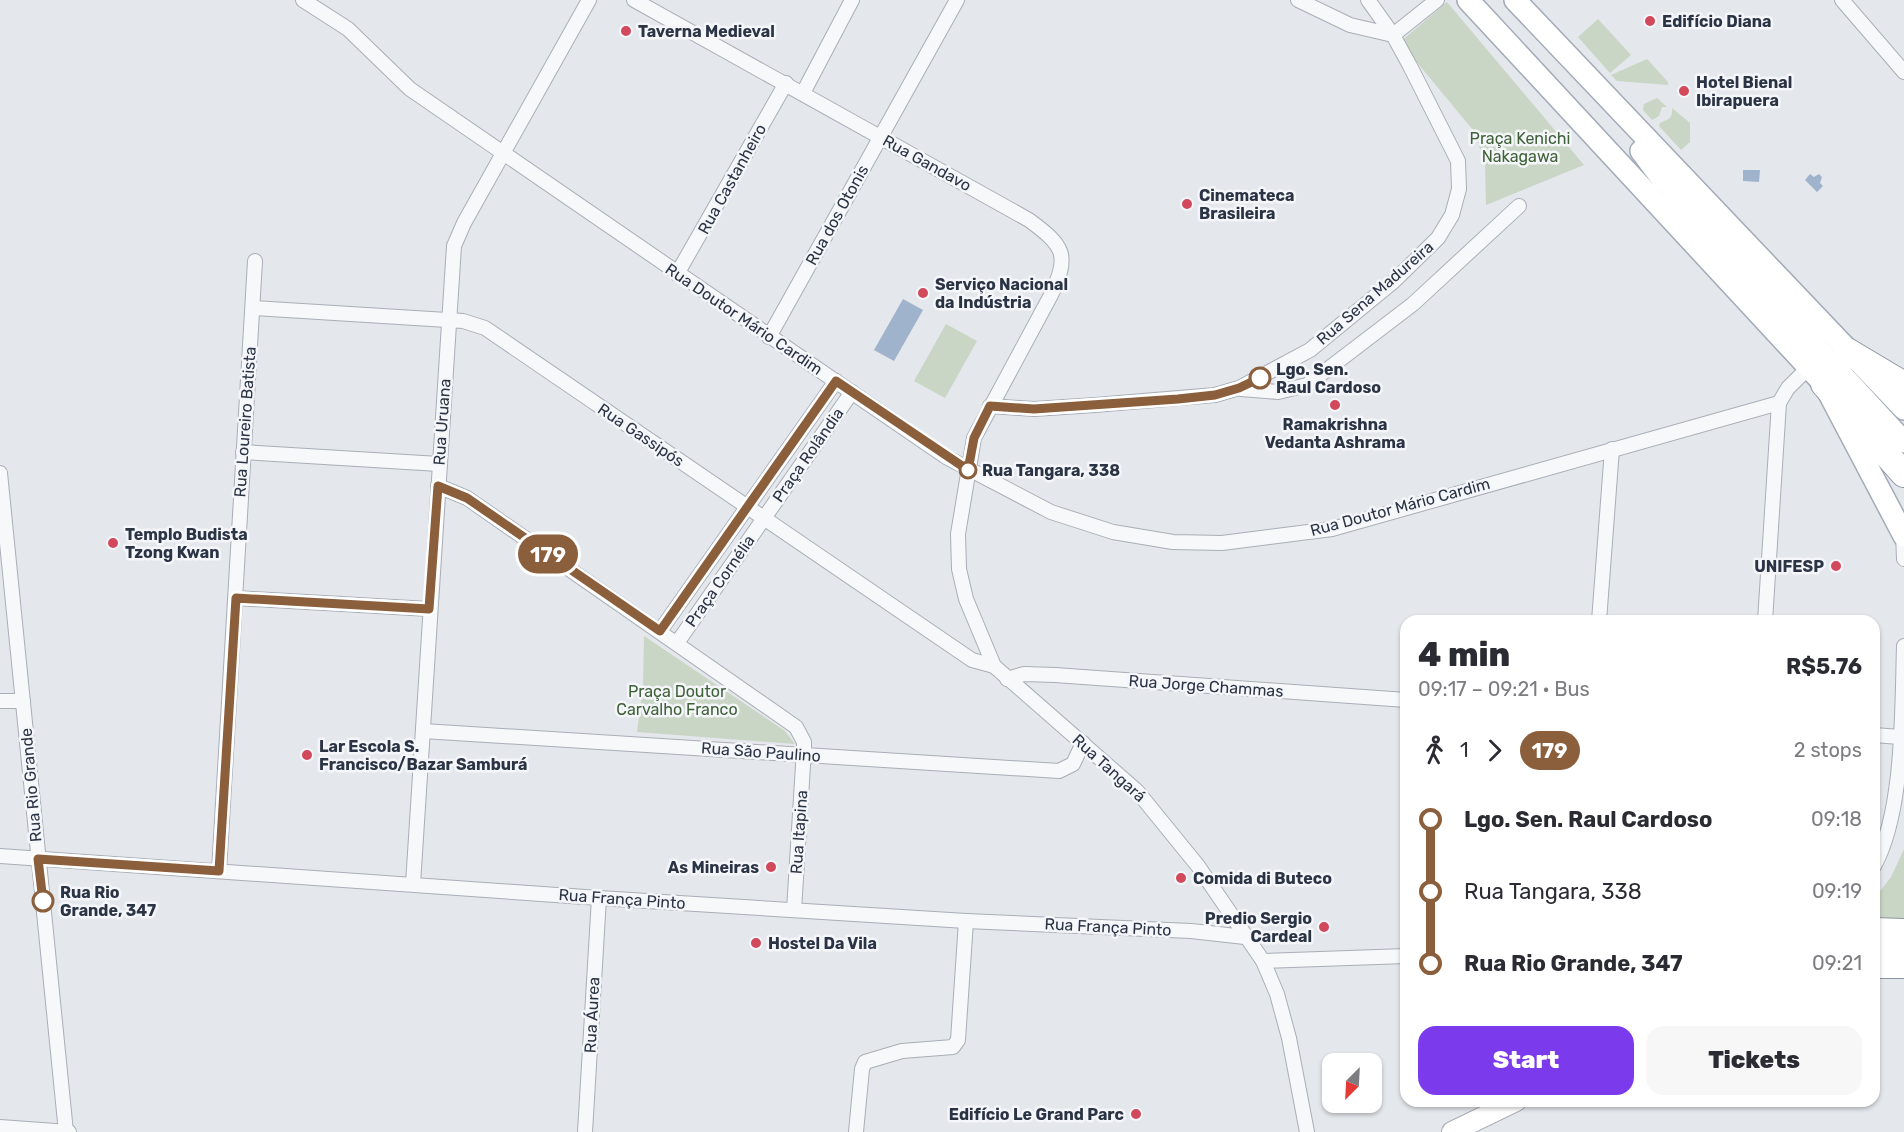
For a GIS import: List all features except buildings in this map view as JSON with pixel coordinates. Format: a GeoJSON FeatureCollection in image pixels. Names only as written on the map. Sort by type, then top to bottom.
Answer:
{"type":"FeatureCollection","features":[{"type":"Feature","properties":{"kind":"highway"},"geometry":{"type":"LineString","coordinates":[[1847,351],[1904,385]]}},
{"type":"Feature","properties":{"kind":"highway"},"geometry":{"type":"LineString","coordinates":[[1815,376],[1904,474]]}},
{"type":"Feature","properties":{"kind":"highway"},"geometry":{"type":"LineString","coordinates":[[1880,931],[1904,932]]}},
{"type":"Feature","properties":{"kind":"highway"},"geometry":{"type":"LineString","coordinates":[[1880,965],[1904,965]]}},
{"type":"Feature","properties":{"kind":"main road"},"geometry":{"type":"LineString","coordinates":[[1468,0],[1815,376],[1904,535]]}},
{"type":"Feature","properties":{"kind":"main road"},"geometry":{"type":"LineString","coordinates":[[1515,0],[1904,409]]}},
{"type":"Feature","properties":{"kind":"main road"},"geometry":{"type":"LineString","coordinates":[[1622,113],[1634,141],[1662,179],[1904,442]]}},
{"type":"Feature","properties":{"kind":"street","name":"Rua Doutor Mário Cardim"},"geometry":{"type":"LineString","coordinates":[[303,0],[348,29],[410,89],[769,337],[968,470],[1051,512],[1113,532],[1173,542],[1222,543],[1332,529],[1779,402]]}},
{"type":"Feature","properties":{"kind":"street","name":"Rua Uruana"},"geometry":{"type":"LineString","coordinates":[[413,884],[452,257],[457,236],[589,0]]}},
{"type":"Feature","properties":{"kind":"street","name":"Rua Gandavo"},"geometry":{"type":"LineString","coordinates":[[634,0],[1029,220],[1049,235],[1062,254],[1062,272],[990,406]]}},
{"type":"Feature","properties":{"kind":"street"},"geometry":{"type":"LineString","coordinates":[[803,93],[852,0]]}},
{"type":"Feature","properties":{"kind":"street","name":"Rua dos Otonis"},"geometry":{"type":"LineString","coordinates":[[769,337],[957,0]]}},
{"type":"Feature","properties":{"kind":"street"},"geometry":{"type":"LineString","coordinates":[[1298,0],[1350,25],[1393,35],[1437,0]]}},
{"type":"Feature","properties":{"kind":"street","name":"Rua Sena Madureira"},"geometry":{"type":"LineString","coordinates":[[990,406],[1034,409],[1165,400],[1215,395],[1239,388],[1310,351],[1394,281],[1438,238],[1452,215],[1459,189],[1458,161],[1436,114],[1393,35],[1368,0]]}},
{"type":"Feature","properties":{"kind":"street"},"geometry":{"type":"LineString","coordinates":[[1842,0],[1904,72]]}},
{"type":"Feature","properties":{"kind":"street","name":"Rua Castanheiro"},"geometry":{"type":"LineString","coordinates":[[677,274],[786,83]]}},
{"type":"Feature","properties":{"kind":"street"},"geometry":{"type":"LineString","coordinates":[[1239,388],[1278,392],[1307,385],[1413,304],[1519,207]]}},
{"type":"Feature","properties":{"kind":"street","name":"Rua Loureiro Batista"},"geometry":{"type":"LineString","coordinates":[[219,871],[255,261]]}},
{"type":"Feature","properties":{"kind":"street","name":"Rua Gassipós"},"geometry":{"type":"LineString","coordinates":[[253,308],[463,321],[485,328],[972,660],[994,666]]}},
{"type":"Feature","properties":{"kind":"street"},"geometry":{"type":"LineString","coordinates":[[1765,615],[1779,402],[1788,388],[1815,376]]}},
{"type":"Feature","properties":{"kind":"street","name":"Praça Rolândia"},"geometry":{"type":"LineString","coordinates":[[748,508],[836,381]]}},
{"type":"Feature","properties":{"kind":"street","name":"Praça Rolândia"},"geometry":{"type":"LineString","coordinates":[[764,519],[852,392]]}},
{"type":"Feature","properties":{"kind":"street","name":"Rua Tangará"},"geometry":{"type":"LineString","coordinates":[[990,406],[974,438],[958,534],[959,569],[966,599],[994,666],[1137,791],[1168,826],[1198,866],[1263,961],[1277,994],[1289,1038],[1306,1132]]}},
{"type":"Feature","properties":{"kind":"street"},"geometry":{"type":"LineString","coordinates":[[1599,615],[1612,448]]}},
{"type":"Feature","properties":{"kind":"street"},"geometry":{"type":"LineString","coordinates":[[243,452],[440,464]]}},
{"type":"Feature","properties":{"kind":"street","name":"Rua Rio Grande"},"geometry":{"type":"LineString","coordinates":[[0,473],[67,1132]]}},
{"type":"Feature","properties":{"kind":"street","name":"Rua Itapina"},"geometry":{"type":"LineString","coordinates":[[438,486],[467,498],[796,727],[804,742],[804,755],[794,910]]}},
{"type":"Feature","properties":{"kind":"street","name":"Praça Cornélia"},"geometry":{"type":"LineString","coordinates":[[660,631],[748,508]]}},
{"type":"Feature","properties":{"kind":"street","name":"Praça Cornélia"},"geometry":{"type":"LineString","coordinates":[[677,643],[764,519]]}},
{"type":"Feature","properties":{"kind":"street"},"geometry":{"type":"LineString","coordinates":[[1904,535],[1904,559]]}},
{"type":"Feature","properties":{"kind":"street"},"geometry":{"type":"LineString","coordinates":[[236,598],[429,609]]}},
{"type":"Feature","properties":{"kind":"street"},"geometry":{"type":"LineString","coordinates":[[1880,855],[1894,816],[1904,646]]}},
{"type":"Feature","properties":{"kind":"street","name":"Rua Jorge Chammas"},"geometry":{"type":"LineString","coordinates":[[1007,679],[1024,675],[1055,675],[1400,700]]}},
{"type":"Feature","properties":{"kind":"street"},"geometry":{"type":"LineString","coordinates":[[0,701],[23,700]]}},
{"type":"Feature","properties":{"kind":"street","name":"Rua São Paulino"},"geometry":{"type":"LineString","coordinates":[[423,730],[1059,771],[1073,764],[1083,743]]}},
{"type":"Feature","properties":{"kind":"street"},"geometry":{"type":"LineString","coordinates":[[1880,735],[1900,737]]}},
{"type":"Feature","properties":{"kind":"street","name":"Rua França Pinto"},"geometry":{"type":"LineString","coordinates":[[0,856],[599,898],[966,921],[1191,931],[1245,937]]}},
{"type":"Feature","properties":{"kind":"street","name":"Rua Áurea"},"geometry":{"type":"LineString","coordinates":[[585,1132],[599,898]]}},
{"type":"Feature","properties":{"kind":"street"},"geometry":{"type":"LineString","coordinates":[[855,1132],[862,1069],[865,1062],[902,1051],[953,1047],[958,1040],[966,921]]}},
{"type":"Feature","properties":{"kind":"street"},"geometry":{"type":"LineString","coordinates":[[1880,950],[1904,952]]}},
{"type":"Feature","properties":{"kind":"street"},"geometry":{"type":"LineString","coordinates":[[1263,961],[1400,956]]}},
{"type":"Feature","properties":{"kind":"street"},"geometry":{"type":"LineString","coordinates":[[1452,1132],[1504,1107]]}},
{"type":"Feature","properties":{"kind":"street"},"geometry":{"type":"LineString","coordinates":[[0,1127],[67,1132]]}},
{"type":"Feature","properties":{"kind":"green space","name":"Praça Kenichi Nakagawa"},"geometry":{"type":"Polygon","coordinates":[[[1447,2],[1584,165],[1486,205],[1485,162],[1473,130],[1400,42],[1447,2]]]}},
{"type":"Feature","properties":{"kind":"green space"},"geometry":{"type":"Polygon","coordinates":[[[1598,19],[1631,55],[1610,73],[1578,37],[1598,19]]]}},
{"type":"Feature","properties":{"kind":"green space"},"geometry":{"type":"Polygon","coordinates":[[[1647,59],[1668,82],[1668,85],[1617,81],[1611,75],[1647,59]]]}},
{"type":"Feature","properties":{"kind":"green space"},"geometry":{"type":"Polygon","coordinates":[[[1657,98],[1667,107],[1662,107],[1659,116],[1652,120],[1643,110],[1644,104],[1657,98]]]}},
{"type":"Feature","properties":{"kind":"green space"},"geometry":{"type":"Polygon","coordinates":[[[1672,108],[1690,123],[1690,142],[1681,150],[1659,126],[1671,117],[1672,108]]]}},
{"type":"Feature","properties":{"kind":"green space"},"geometry":{"type":"Polygon","coordinates":[[[946,324],[977,341],[945,398],[914,381],[946,324]]]}},
{"type":"Feature","properties":{"kind":"green space","name":"Praça Doutor Carvalho Franco"},"geometry":{"type":"Polygon","coordinates":[[[644,636],[785,731],[795,744],[637,732],[643,685],[644,636]]]}},
{"type":"Feature","properties":{"kind":"green space"},"geometry":{"type":"Polygon","coordinates":[[[1904,849],[1904,972],[1880,971],[1880,891],[1891,877],[1904,849]]]}},
{"type":"Feature","properties":{"kind":"water"},"geometry":{"type":"Polygon","coordinates":[[[1743,170],[1760,170],[1759,182],[1743,181],[1743,170]]]}},
{"type":"Feature","properties":{"kind":"water"},"geometry":{"type":"Polygon","coordinates":[[[1810,174],[1814,177],[1819,174],[1822,177],[1820,183],[1823,186],[1817,192],[1805,180],[1810,174]]]}},
{"type":"Feature","properties":{"kind":"water"},"geometry":{"type":"Polygon","coordinates":[[[903,299],[923,310],[894,361],[874,350],[903,299]]]}},
{"type":"Feature","properties":{"kind":"bus line","name":"179"},"geometry":{"type":"LineString","coordinates":[[43,901],[38,859],[219,871],[236,598],[429,609],[438,486],[467,498],[660,631],[836,381],[946,458],[968,470],[974,438],[990,406],[1034,409],[1178,399],[1215,395],[1239,388],[1260,378]]}},
{"type":"Feature","properties":{"kind":"place","name":"Edifício Diana"},"geometry":{"type":"Point","coordinates":[1650,21]}},
{"type":"Feature","properties":{"kind":"place","name":"Taverna Medieval"},"geometry":{"type":"Point","coordinates":[626,31]}},
{"type":"Feature","properties":{"kind":"place","name":"Hotel Bienal Ibirapuera"},"geometry":{"type":"Point","coordinates":[1684,91]}},
{"type":"Feature","properties":{"kind":"place","name":"Cinemateca Brasileira"},"geometry":{"type":"Point","coordinates":[1187,204]}},
{"type":"Feature","properties":{"kind":"place","name":"Serviço Nacional da Indústria"},"geometry":{"type":"Point","coordinates":[923,293]}},
{"type":"Feature","properties":{"kind":"place","name":"Lgo. Sen. Raul Cardoso"},"geometry":{"type":"Point","coordinates":[1260,378]}},
{"type":"Feature","properties":{"kind":"place","name":"Ramakrishna Vedanta Ashrama"},"geometry":{"type":"Point","coordinates":[1335,405]}},
{"type":"Feature","properties":{"kind":"place","name":"Rua Tangara, 338"},"geometry":{"type":"Point","coordinates":[968,470]}},
{"type":"Feature","properties":{"kind":"place","name":"Templo Budista Tzong Kwan"},"geometry":{"type":"Point","coordinates":[113,543]}},
{"type":"Feature","properties":{"kind":"place","name":"UNIFESP"},"geometry":{"type":"Point","coordinates":[1836,566]}},
{"type":"Feature","properties":{"kind":"place","name":"Lar Escola S. Francisco/Bazar Samburá"},"geometry":{"type":"Point","coordinates":[307,755]}},
{"type":"Feature","properties":{"kind":"place","name":"As Mineiras"},"geometry":{"type":"Point","coordinates":[771,867]}},
{"type":"Feature","properties":{"kind":"place","name":"Comida di Buteco"},"geometry":{"type":"Point","coordinates":[1181,878]}},
{"type":"Feature","properties":{"kind":"place","name":"Rua Rio Grande, 347"},"geometry":{"type":"Point","coordinates":[43,901]}},
{"type":"Feature","properties":{"kind":"place","name":"Predio Sergio Cardeal"},"geometry":{"type":"Point","coordinates":[1324,927]}},
{"type":"Feature","properties":{"kind":"place","name":"Hostel Da Vila"},"geometry":{"type":"Point","coordinates":[756,943]}},
{"type":"Feature","properties":{"kind":"place","name":"Edifício Le Grand Parc"},"geometry":{"type":"Point","coordinates":[1136,1114]}}]}
